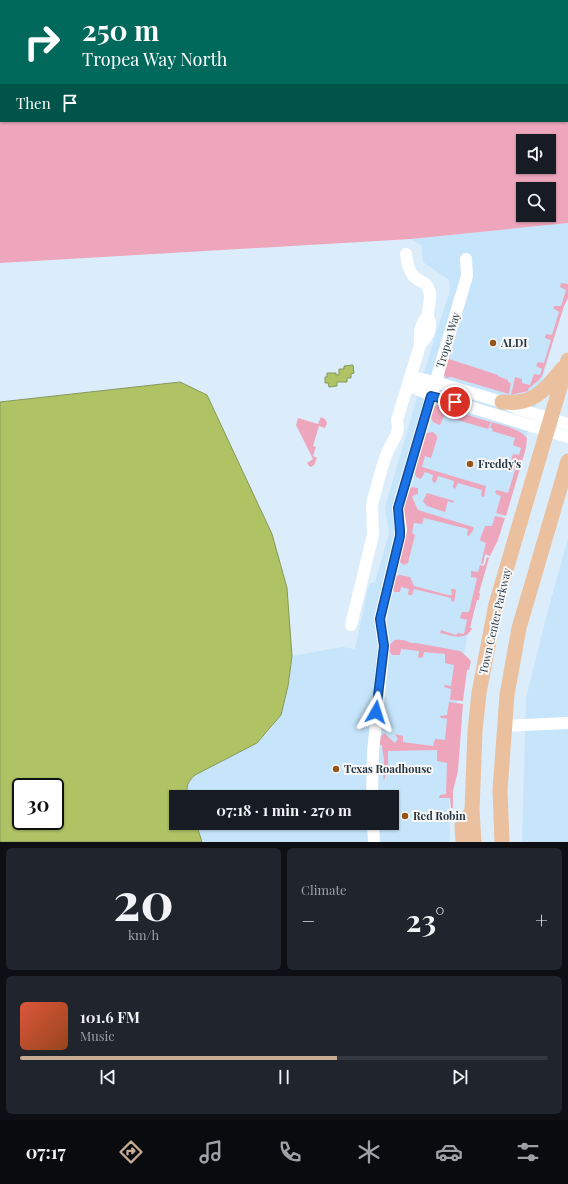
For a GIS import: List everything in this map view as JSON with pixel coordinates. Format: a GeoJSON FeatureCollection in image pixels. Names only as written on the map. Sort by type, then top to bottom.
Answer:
{"type":"FeatureCollection","features":[{"type":"Feature","properties":{"kind":"main road"},"geometry":{"type":"LineString","coordinates":[[502,402],[518,402],[534,398],[541,393],[567,362]]}},
{"type":"Feature","properties":{"kind":"main road","name":"Town Center Parkway"},"geometry":{"type":"LineString","coordinates":[[474,842],[472,772],[478,700],[496,604],[567,362]]}},
{"type":"Feature","properties":{"kind":"main road"},"geometry":{"type":"LineString","coordinates":[[502,842],[500,790],[506,695],[519,628],[564,485],[568,460]]}},
{"type":"Feature","properties":{"kind":"main road"},"geometry":{"type":"LineString","coordinates":[[462,842],[462,826],[472,811]]}},
{"type":"Feature","properties":{"kind":"street"},"geometry":{"type":"LineString","coordinates":[[351,625],[373,534],[373,500],[389,449],[388,435],[391,427],[397,420],[420,344],[420,329],[423,321],[428,316],[430,305],[429,288],[412,274],[407,262],[406,254]]}},
{"type":"Feature","properties":{"kind":"street","name":"Tropea Way"},"geometry":{"type":"LineString","coordinates":[[372,790],[373,752],[384,646],[380,619],[400,536],[398,508],[467,276],[466,259]]}},
{"type":"Feature","properties":{"kind":"street"},"geometry":{"type":"LineString","coordinates":[[409,381],[435,382],[502,402],[519,409],[568,437]]}},
{"type":"Feature","properties":{"kind":"street"},"geometry":{"type":"LineString","coordinates":[[409,381],[431,396],[549,425],[568,424]]}},
{"type":"Feature","properties":{"kind":"street"},"geometry":{"type":"LineString","coordinates":[[503,726],[568,723]]}},
{"type":"Feature","properties":{"kind":"street"},"geometry":{"type":"LineString","coordinates":[[373,830],[374,842]]}},
{"type":"Feature","properties":{"kind":"shaded area"},"geometry":{"type":"Polygon","coordinates":[[[0,122],[568,122],[568,223],[411,239],[0,263],[0,122]]]}},
{"type":"Feature","properties":{"kind":"shaded area"},"geometry":{"type":"Polygon","coordinates":[[[568,223],[568,296],[565,300],[524,445],[495,539],[486,554],[469,623],[453,727],[449,790],[450,842],[202,842],[198,830],[399,830],[399,790],[187,790],[188,782],[195,775],[257,743],[270,730],[281,715],[288,686],[292,656],[342,647],[355,649],[369,584],[375,582],[389,533],[385,507],[437,329],[450,291],[449,280],[423,262],[422,246],[411,239],[568,223]]]}},
{"type":"Feature","properties":{"kind":"shaded area"},"geometry":{"type":"Polygon","coordinates":[[[561,283],[568,284],[568,298],[564,306],[542,376],[528,389],[528,391],[511,395],[515,377],[522,379],[522,383],[530,385],[534,374],[540,375],[542,369],[536,366],[538,362],[544,363],[551,340],[545,338],[545,336],[547,334],[552,335],[559,312],[553,308],[554,306],[561,306],[566,290],[560,287],[561,283]]]}},
{"type":"Feature","properties":{"kind":"shaded area"},"geometry":{"type":"Polygon","coordinates":[[[459,324],[449,359],[498,375],[508,380],[508,382],[511,383],[509,394],[451,377],[446,378],[443,373],[459,324]]]}},
{"type":"Feature","properties":{"kind":"shaded area"},"geometry":{"type":"Polygon","coordinates":[[[353,365],[354,373],[351,374],[351,378],[347,378],[347,382],[337,382],[337,386],[329,387],[328,383],[325,383],[327,373],[336,373],[336,375],[339,375],[339,369],[344,369],[344,366],[353,365]]]}},
{"type":"Feature","properties":{"kind":"shaded area"},"geometry":{"type":"Polygon","coordinates":[[[180,382],[207,395],[272,534],[287,588],[292,656],[288,686],[281,715],[257,743],[195,775],[190,780],[187,790],[169,790],[169,830],[198,830],[202,842],[0,842],[0,402],[180,382]]]}},
{"type":"Feature","properties":{"kind":"shaded area"},"geometry":{"type":"Polygon","coordinates":[[[439,404],[440,408],[491,422],[488,429],[444,416],[440,425],[433,422],[431,418],[435,406],[439,404]]]}},
{"type":"Feature","properties":{"kind":"shaded area"},"geometry":{"type":"Polygon","coordinates":[[[321,417],[325,419],[327,423],[325,428],[319,426],[313,446],[316,447],[313,456],[317,458],[314,465],[311,467],[307,463],[313,459],[296,425],[298,418],[318,424],[321,417]]]}},
{"type":"Feature","properties":{"kind":"shaded area"},"geometry":{"type":"Polygon","coordinates":[[[492,422],[515,430],[527,438],[526,448],[506,516],[496,513],[501,496],[495,492],[497,490],[508,493],[515,470],[509,467],[513,454],[519,455],[521,448],[513,445],[515,438],[492,431],[493,429],[490,428],[492,422]]]}},
{"type":"Feature","properties":{"kind":"shaded area"},"geometry":{"type":"Polygon","coordinates":[[[433,432],[437,436],[437,439],[431,458],[425,456],[422,467],[486,486],[484,497],[481,495],[482,490],[458,483],[455,489],[453,487],[454,481],[438,476],[436,482],[434,483],[432,480],[433,475],[425,472],[421,479],[416,477],[414,471],[425,436],[427,433],[433,432]]]}},
{"type":"Feature","properties":{"kind":"shaded area"},"geometry":{"type":"Polygon","coordinates":[[[412,487],[418,488],[418,494],[412,497],[418,510],[473,527],[474,529],[469,536],[467,535],[468,529],[424,518],[422,524],[414,523],[412,533],[415,535],[408,563],[404,565],[399,561],[403,509],[412,487]]]}},
{"type":"Feature","properties":{"kind":"shaded area"},"geometry":{"type":"Polygon","coordinates":[[[427,493],[454,501],[453,503],[448,501],[445,512],[427,506],[423,501],[427,493]]]}},
{"type":"Feature","properties":{"kind":"shaded area"},"geometry":{"type":"Polygon","coordinates":[[[495,516],[505,518],[498,540],[490,556],[485,554],[483,564],[481,563],[486,543],[480,539],[485,526],[492,526],[495,516]]]}},
{"type":"Feature","properties":{"kind":"shaded area"},"geometry":{"type":"Polygon","coordinates":[[[568,538],[568,842],[522,842],[526,698],[568,538]]]}},
{"type":"Feature","properties":{"kind":"shaded area"},"geometry":{"type":"Polygon","coordinates":[[[487,557],[489,558],[470,632],[462,636],[453,636],[440,633],[441,630],[456,635],[458,633],[464,634],[467,620],[460,618],[462,612],[469,612],[477,578],[471,577],[471,571],[478,572],[480,565],[484,566],[487,557]]]}},
{"type":"Feature","properties":{"kind":"shaded area"},"geometry":{"type":"Polygon","coordinates":[[[400,575],[410,577],[414,586],[448,595],[452,595],[451,589],[455,589],[454,602],[451,601],[451,598],[414,589],[412,595],[408,594],[409,589],[401,587],[400,592],[395,592],[393,590],[395,576],[400,575]]]}},
{"type":"Feature","properties":{"kind":"shaded area"},"geometry":{"type":"Polygon","coordinates":[[[395,640],[403,640],[411,643],[460,651],[465,655],[471,661],[469,670],[467,670],[463,701],[450,700],[451,689],[444,687],[445,685],[451,686],[454,665],[445,663],[445,654],[424,652],[423,657],[420,658],[418,657],[419,651],[401,649],[400,655],[392,655],[389,651],[389,645],[395,640]]]}},
{"type":"Feature","properties":{"kind":"shaded area"},"geometry":{"type":"Polygon","coordinates":[[[449,702],[463,704],[458,771],[453,791],[453,808],[451,808],[450,798],[439,798],[440,795],[446,794],[447,763],[437,761],[437,750],[388,751],[388,765],[384,781],[384,759],[382,745],[380,745],[380,737],[384,733],[395,743],[398,739],[395,734],[403,736],[403,742],[433,746],[435,739],[445,740],[447,719],[441,718],[440,716],[447,715],[449,702]]]}},
{"type":"Feature","properties":{"kind":"place","name":"ALDI"},"geometry":{"type":"Point","coordinates":[493,343]}},
{"type":"Feature","properties":{"kind":"place","name":"Freddy's"},"geometry":{"type":"Point","coordinates":[470,464]}},
{"type":"Feature","properties":{"kind":"place","name":"Texas Roadhouse"},"geometry":{"type":"Point","coordinates":[336,769]}},
{"type":"Feature","properties":{"kind":"place","name":"Red Robin"},"geometry":{"type":"Point","coordinates":[405,816]}},
{"type":"Feature","properties":{"kind":"route"},"geometry":{"type":"LineString","coordinates":[[376,712],[384,646],[380,619],[400,536],[398,508],[431,396],[455,402]]}}]}
